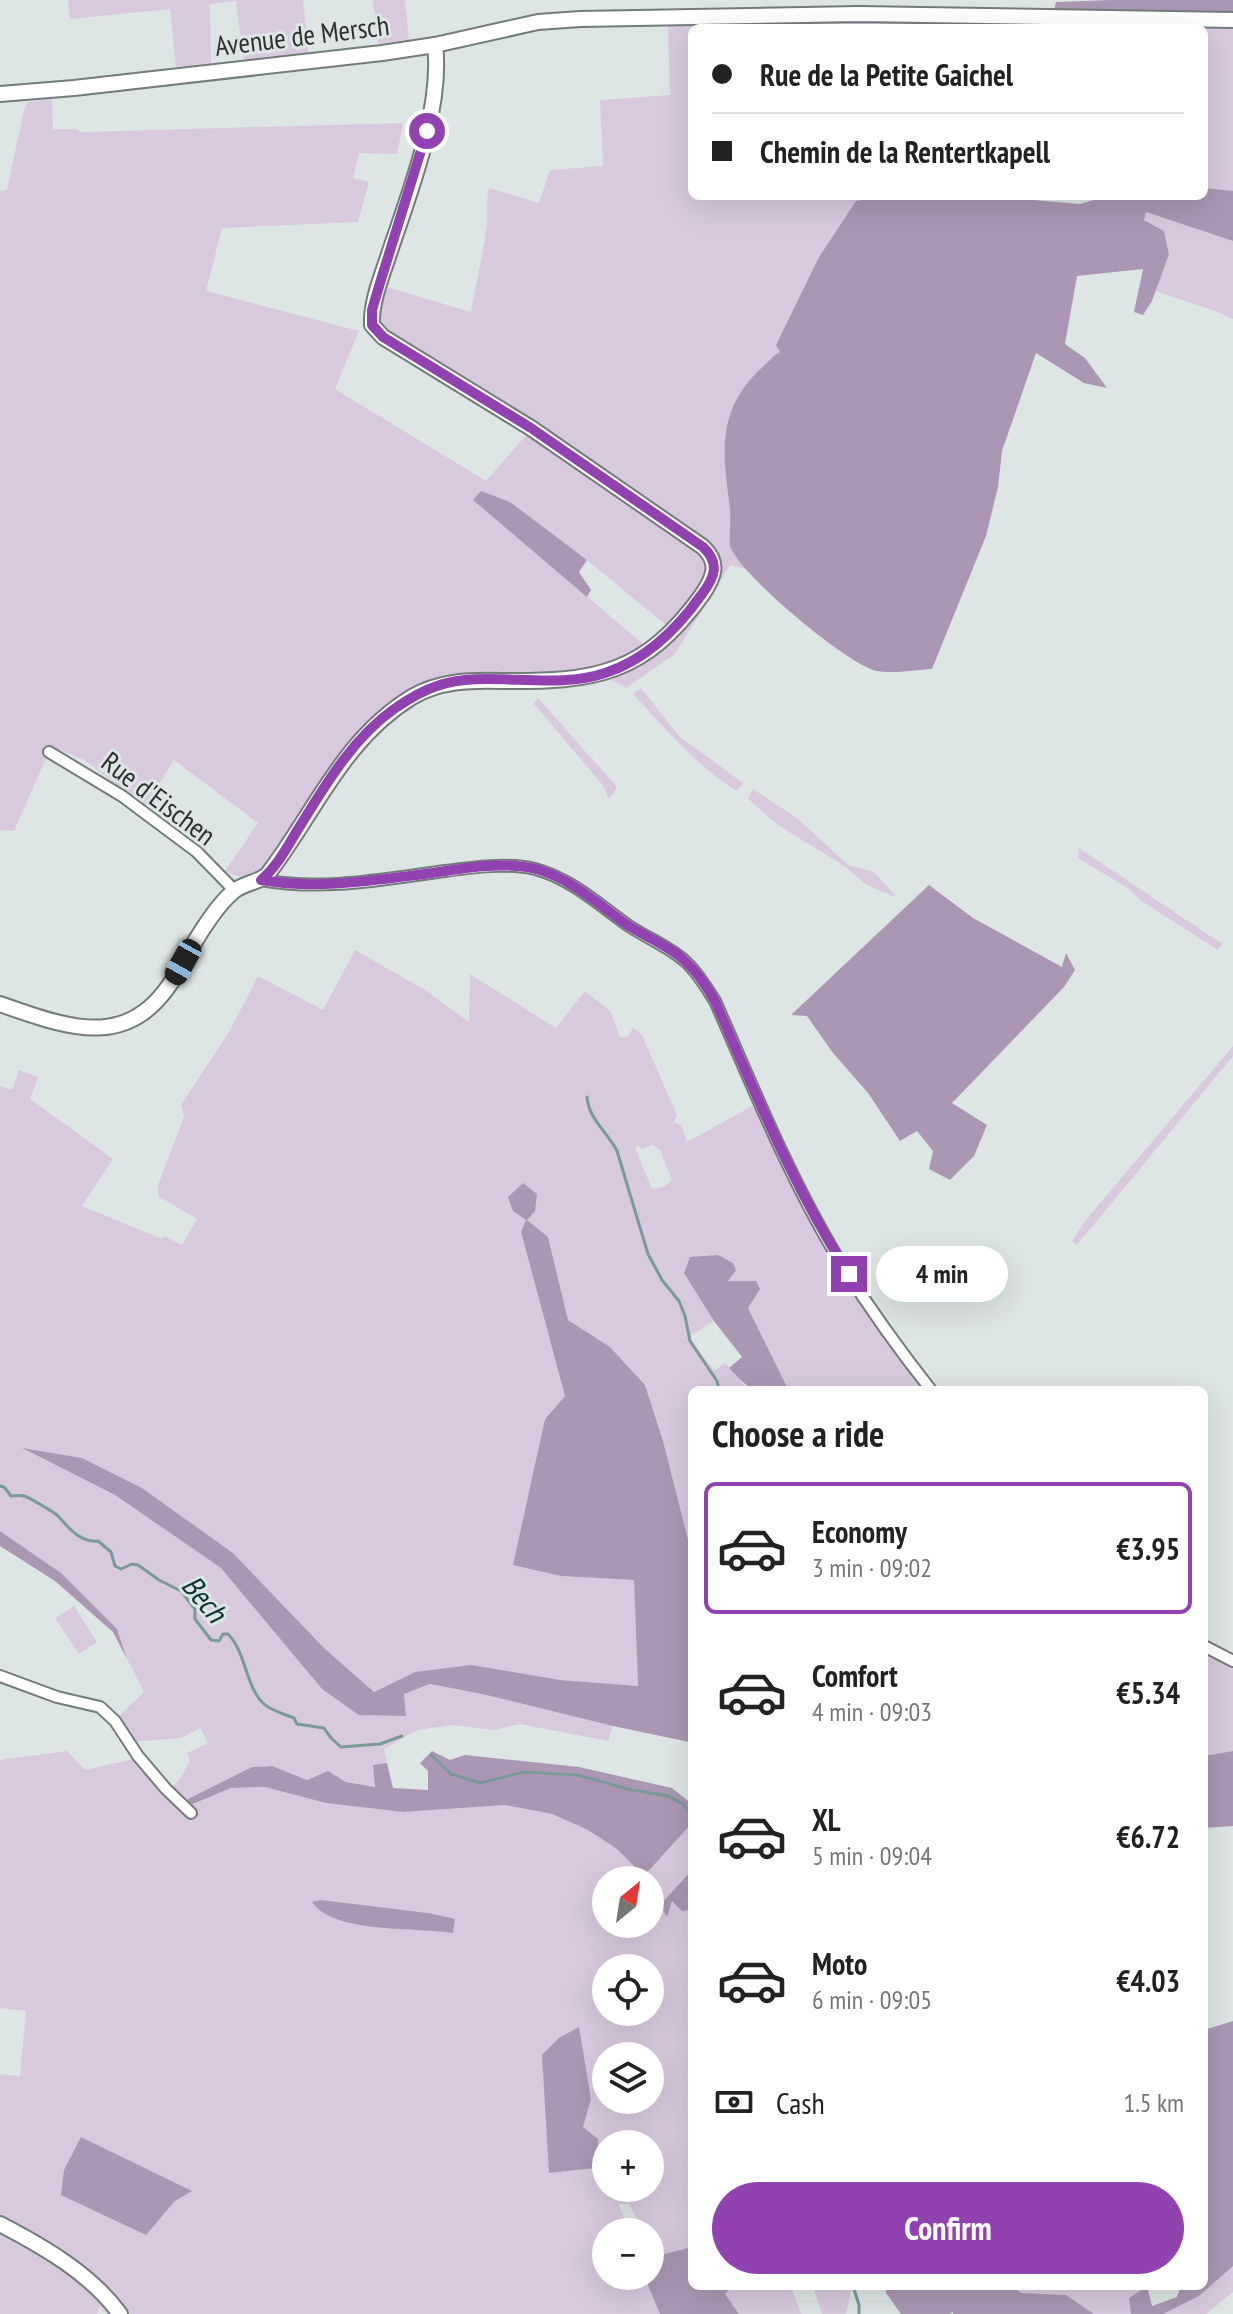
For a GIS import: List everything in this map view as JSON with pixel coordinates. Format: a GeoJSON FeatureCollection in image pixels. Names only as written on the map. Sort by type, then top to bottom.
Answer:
{"type":"FeatureCollection","features":[{"type":"Feature","properties":{"kind":"street","name":"Avenue de Mersch"},"geometry":{"type":"LineString","coordinates":[[0,94],[312,61],[435,45],[538,22],[595,18],[859,14],[1233,20]]}},
{"type":"Feature","properties":{"kind":"street"},"geometry":{"type":"LineString","coordinates":[[0,1004],[82,1028],[124,1024],[145,1012],[162,996],[205,925],[234,890],[261,880],[275,865],[341,763],[391,711],[415,695],[439,685],[474,680],[579,679],[604,674],[632,662],[672,631],[689,613],[713,575],[715,562],[703,547],[531,428],[383,337],[372,325],[376,297],[427,131],[436,72],[435,45]]}},
{"type":"Feature","properties":{"kind":"street","name":"Rue d'Eischen"},"geometry":{"type":"LineString","coordinates":[[49,752],[134,805],[197,852],[234,890]]}},
{"type":"Feature","properties":{"kind":"street"},"geometry":{"type":"LineString","coordinates":[[261,880],[288,885],[349,884],[457,869],[509,866],[534,869],[576,886],[629,926],[685,960],[715,1001],[785,1159],[836,1254],[888,1335],[928,1386]]}},
{"type":"Feature","properties":{"kind":"street"},"geometry":{"type":"LineString","coordinates":[[1208,1648],[1233,1661]]}},
{"type":"Feature","properties":{"kind":"street"},"geometry":{"type":"LineString","coordinates":[[0,1676],[57,1697],[100,1707],[115,1721],[138,1756],[166,1789],[191,1813]]}},
{"type":"Feature","properties":{"kind":"street"},"geometry":{"type":"LineString","coordinates":[[0,2224],[75,2270],[109,2299],[120,2314]]}},
{"type":"Feature","properties":{"kind":"shaded area"},"geometry":{"type":"Polygon","coordinates":[[[68,0],[303,0],[309,56],[244,63],[236,1],[210,4],[211,63],[176,67],[170,9],[70,19],[68,0]]]}},
{"type":"Feature","properties":{"kind":"shaded area"},"geometry":{"type":"Polygon","coordinates":[[[373,0],[405,0],[409,39],[378,44],[373,0]]]}},
{"type":"Feature","properties":{"kind":"shaded area"},"geometry":{"type":"Polygon","coordinates":[[[1233,0],[1233,20],[1052,17],[1056,2],[1233,0]]]}},
{"type":"Feature","properties":{"kind":"shaded area"},"geometry":{"type":"Polygon","coordinates":[[[641,17],[1233,20],[1233,191],[1208,188],[1208,24],[688,24],[688,200],[861,200],[856,201],[819,257],[776,345],[780,352],[746,385],[739,397],[725,436],[732,524],[730,545],[746,569],[730,565],[675,654],[626,688],[610,679],[554,686],[469,687],[440,691],[418,700],[370,739],[346,764],[268,862],[248,876],[225,871],[258,823],[174,760],[145,806],[84,760],[51,747],[14,831],[0,830],[0,191],[7,190],[28,102],[52,99],[53,129],[76,129],[81,132],[403,123],[397,154],[359,153],[353,178],[369,182],[358,222],[222,228],[206,291],[359,331],[335,389],[486,481],[528,433],[391,336],[379,312],[383,286],[471,312],[487,225],[489,188],[539,203],[550,170],[603,166],[600,100],[670,95],[668,26],[641,27],[641,17]],[[473,499],[649,649],[672,630],[510,502],[473,499]]]}},
{"type":"Feature","properties":{"kind":"shaded area"},"geometry":{"type":"Polygon","coordinates":[[[1208,188],[1233,191],[1233,241],[1146,212],[1144,220],[1164,231],[1169,254],[1152,301],[1143,315],[1134,312],[1143,269],[1077,276],[1065,344],[1085,358],[1107,388],[1084,383],[1036,353],[1002,451],[998,487],[986,536],[932,669],[884,672],[863,665],[796,617],[753,576],[730,546],[725,446],[726,431],[736,401],[748,382],[780,352],[776,345],[819,257],[856,201],[1034,200],[1080,204],[1094,200],[1208,200],[1208,188]]]}},
{"type":"Feature","properties":{"kind":"shaded area"},"geometry":{"type":"Polygon","coordinates":[[[1145,211],[1233,241],[1233,319],[1155,291],[1169,253],[1164,231],[1144,219],[1145,211]]]}},
{"type":"Feature","properties":{"kind":"shaded area"},"geometry":{"type":"Polygon","coordinates":[[[481,491],[510,502],[587,560],[579,572],[591,590],[587,597],[473,500],[481,491]]]}},
{"type":"Feature","properties":{"kind":"shaded area"},"geometry":{"type":"Polygon","coordinates":[[[641,688],[679,736],[743,783],[737,791],[695,759],[657,720],[633,694],[641,688]]]}},
{"type":"Feature","properties":{"kind":"shaded area"},"geometry":{"type":"Polygon","coordinates":[[[538,698],[617,787],[609,799],[602,784],[534,704],[538,698]]]}},
{"type":"Feature","properties":{"kind":"shaded area"},"geometry":{"type":"Polygon","coordinates":[[[753,789],[797,818],[848,865],[874,872],[897,897],[867,884],[771,819],[748,798],[753,789]]]}},
{"type":"Feature","properties":{"kind":"shaded area"},"geometry":{"type":"Polygon","coordinates":[[[1079,848],[1222,944],[1218,950],[1078,858],[1079,848]]]}},
{"type":"Feature","properties":{"kind":"shaded area"},"geometry":{"type":"Polygon","coordinates":[[[929,885],[973,918],[1062,967],[1066,953],[1075,970],[1064,987],[952,1103],[987,1125],[974,1156],[950,1180],[929,1169],[933,1151],[917,1131],[900,1141],[868,1093],[833,1053],[807,1016],[791,1015],[929,885]]]}},
{"type":"Feature","properties":{"kind":"shaded area"},"geometry":{"type":"Polygon","coordinates":[[[355,950],[425,990],[469,1022],[470,974],[556,1028],[585,991],[611,1012],[620,1037],[627,1037],[633,1028],[642,1035],[677,1115],[674,1122],[681,1125],[687,1142],[754,1105],[790,1181],[831,1254],[924,1386],[787,1386],[748,1308],[756,1281],[727,1282],[685,1273],[714,1321],[691,1335],[692,1341],[714,1371],[725,1363],[746,1386],[688,1386],[688,1539],[645,1385],[610,1347],[568,1320],[548,1237],[527,1220],[521,1233],[565,1396],[544,1419],[561,1576],[634,1580],[638,1686],[415,1672],[374,1692],[324,1648],[233,1553],[142,1488],[82,1458],[25,1450],[115,1495],[221,1568],[322,1689],[406,1716],[404,1694],[430,1684],[613,1726],[608,1741],[520,1724],[494,1730],[453,1725],[417,1730],[384,1749],[387,1763],[373,1766],[376,1787],[346,1782],[328,1771],[307,1780],[272,1766],[252,1767],[188,1799],[188,1803],[194,1804],[231,1788],[265,1787],[326,1803],[403,1812],[505,1805],[552,1814],[588,1830],[617,1849],[634,1866],[592,1866],[592,1938],[664,1938],[664,1911],[667,1916],[672,1901],[682,1910],[688,1910],[688,2248],[664,2255],[664,2218],[636,2218],[629,2204],[619,2204],[624,2218],[592,2218],[592,2290],[650,2290],[660,2314],[107,2314],[100,2306],[97,2314],[0,2314],[0,2074],[20,2076],[26,2011],[0,2008],[0,1760],[67,1751],[85,1770],[134,1759],[152,1781],[163,1788],[179,1779],[190,1761],[187,1753],[208,1743],[200,1728],[181,1738],[134,1742],[117,1718],[144,1692],[127,1659],[117,1629],[61,1573],[0,1531],[0,1086],[12,1090],[19,1070],[38,1077],[30,1099],[113,1159],[82,1206],[182,1245],[197,1219],[158,1196],[158,1185],[184,1117],[181,1105],[229,1032],[258,976],[323,1010],[355,950]],[[652,1145],[635,1148],[652,1189],[665,1186],[672,1180],[660,1150],[652,1145]],[[321,1900],[313,1902],[453,1933],[428,1913],[321,1900]],[[578,2027],[549,2173],[592,2168],[592,2202],[664,2202],[664,2130],[592,2130],[592,2141],[583,2127],[591,2099],[578,2027]],[[81,2137],[146,2234],[175,2201],[191,2191],[81,2137]]]}},
{"type":"Feature","properties":{"kind":"shaded area"},"geometry":{"type":"Polygon","coordinates":[[[1233,1046],[1233,1056],[1077,1245],[1072,1241],[1085,1221],[1233,1046]]]}},
{"type":"Feature","properties":{"kind":"shaded area"},"geometry":{"type":"Polygon","coordinates":[[[523,1183],[537,1194],[535,1211],[527,1220],[548,1237],[568,1320],[610,1347],[645,1385],[688,1539],[688,1742],[430,1684],[404,1694],[406,1716],[359,1715],[322,1689],[221,1568],[115,1495],[22,1448],[82,1458],[142,1488],[233,1553],[324,1648],[374,1692],[415,1672],[471,1665],[560,1680],[638,1686],[634,1580],[561,1576],[513,1565],[545,1419],[565,1396],[521,1232],[526,1220],[513,1211],[508,1197],[523,1183]]]}},
{"type":"Feature","properties":{"kind":"shaded area"},"geometry":{"type":"Polygon","coordinates":[[[718,1255],[733,1263],[736,1270],[728,1281],[756,1281],[760,1289],[748,1308],[787,1386],[748,1386],[729,1368],[742,1357],[714,1321],[684,1273],[690,1257],[718,1255]]]}},
{"type":"Feature","properties":{"kind":"shaded area"},"geometry":{"type":"Polygon","coordinates":[[[0,1531],[61,1573],[117,1629],[127,1659],[113,1632],[55,1581],[0,1546],[0,1531]]]}},
{"type":"Feature","properties":{"kind":"shaded area"},"geometry":{"type":"Polygon","coordinates":[[[74,1606],[97,1642],[79,1654],[55,1618],[74,1606]]]}},
{"type":"Feature","properties":{"kind":"shaded area"},"geometry":{"type":"Polygon","coordinates":[[[1208,1644],[1233,1655],[1233,1751],[1208,1755],[1208,1644]]]}},
{"type":"Feature","properties":{"kind":"shaded area"},"geometry":{"type":"Polygon","coordinates":[[[432,1751],[450,1760],[465,1755],[579,1767],[672,1788],[688,1801],[688,1827],[653,1866],[634,1866],[617,1849],[588,1830],[552,1814],[505,1805],[403,1812],[326,1803],[265,1787],[231,1788],[193,1804],[187,1803],[188,1799],[252,1767],[272,1766],[307,1780],[328,1771],[346,1782],[375,1787],[373,1765],[387,1763],[393,1788],[428,1790],[428,1771],[420,1763],[432,1751]]]}},
{"type":"Feature","properties":{"kind":"shaded area"},"geometry":{"type":"Polygon","coordinates":[[[1233,1751],[1233,1826],[1208,1828],[1208,1755],[1233,1751]]]}},
{"type":"Feature","properties":{"kind":"shaded area"},"geometry":{"type":"Polygon","coordinates":[[[688,1827],[688,1874],[664,1901],[664,1866],[653,1866],[688,1827]]]}},
{"type":"Feature","properties":{"kind":"shaded area"},"geometry":{"type":"Polygon","coordinates":[[[688,1874],[688,1910],[682,1911],[672,1901],[667,1917],[664,1901],[688,1874]]]}},
{"type":"Feature","properties":{"kind":"shaded area"},"geometry":{"type":"Polygon","coordinates":[[[321,1900],[455,1919],[453,1933],[377,1927],[338,1920],[312,1902],[321,1900]]]}},
{"type":"Feature","properties":{"kind":"shaded area"},"geometry":{"type":"Polygon","coordinates":[[[1233,2021],[1233,2266],[1208,2288],[1208,2029],[1233,2021]]]}},
{"type":"Feature","properties":{"kind":"shaded area"},"geometry":{"type":"Polygon","coordinates":[[[579,2027],[591,2099],[583,2127],[592,2134],[592,2168],[549,2173],[542,2055],[559,2038],[579,2027]]]}},
{"type":"Feature","properties":{"kind":"shaded area"},"geometry":{"type":"Polygon","coordinates":[[[81,2137],[192,2191],[175,2201],[146,2235],[61,2195],[64,2170],[81,2137]]]}},
{"type":"Feature","properties":{"kind":"shaded area"},"geometry":{"type":"Polygon","coordinates":[[[688,2248],[688,2290],[728,2290],[725,2294],[739,2314],[660,2314],[650,2290],[664,2290],[664,2254],[688,2248]]]}},
{"type":"Feature","properties":{"kind":"shaded area"},"geometry":{"type":"Polygon","coordinates":[[[1233,2266],[1233,2292],[1206,2314],[1163,2314],[1199,2296],[1233,2266]]]}},
{"type":"Feature","properties":{"kind":"shaded area"},"geometry":{"type":"Polygon","coordinates":[[[728,2290],[792,2290],[801,2314],[739,2314],[725,2294],[728,2290]]]}},
{"type":"Feature","properties":{"kind":"shaded area"},"geometry":{"type":"Polygon","coordinates":[[[814,2290],[851,2290],[846,2314],[822,2314],[814,2290]]]}},
{"type":"Feature","properties":{"kind":"shaded area"},"geometry":{"type":"Polygon","coordinates":[[[886,2290],[1018,2290],[1021,2293],[1066,2295],[1094,2314],[901,2314],[886,2290]]]}},
{"type":"Feature","properties":{"kind":"shaded area"},"geometry":{"type":"Polygon","coordinates":[[[1017,2290],[1141,2290],[1129,2298],[1131,2314],[1094,2314],[1066,2295],[1020,2293],[1017,2290]]]}},
{"type":"Feature","properties":{"kind":"shaded area"},"geometry":{"type":"Polygon","coordinates":[[[1141,2290],[1148,2290],[1152,2306],[1177,2297],[1180,2290],[1206,2290],[1163,2314],[1131,2314],[1129,2298],[1141,2290]]]}},
{"type":"Feature","properties":{"kind":"waterway"},"geometry":{"type":"LineString","coordinates":[[587,1097],[595,1119],[617,1151],[648,1254],[662,1280],[679,1301],[690,1341],[718,1386]]}},
{"type":"Feature","properties":{"kind":"waterway","name":"Bech"},"geometry":{"type":"LineString","coordinates":[[0,1486],[11,1496],[27,1497],[51,1511],[80,1537],[98,1541],[111,1552],[115,1566],[121,1569],[138,1565],[181,1591],[195,1609],[195,1619],[211,1640],[219,1641],[223,1634],[228,1634],[234,1642],[253,1689],[267,1706],[294,1718],[297,1724],[324,1728],[341,1747],[380,1744],[402,1736]]}},
{"type":"Feature","properties":{"kind":"waterway","name":"Bech"},"geometry":{"type":"LineString","coordinates":[[431,1755],[451,1774],[480,1783],[524,1772],[577,1775],[668,1796],[688,1810]]}},
{"type":"Feature","properties":{"kind":"waterway","name":"Bech"},"geometry":{"type":"LineString","coordinates":[[854,2290],[859,2314]]}},
{"type":"Feature","properties":{"kind":"route"},"geometry":{"type":"LineString","coordinates":[[427,131],[372,310],[372,325],[383,337],[499,407],[703,547],[715,562],[713,575],[689,613],[672,631],[632,662],[604,674],[579,679],[474,680],[439,685],[415,695],[391,711],[341,763],[275,865],[261,880],[288,885],[349,884],[457,869],[509,866],[534,869],[576,886],[629,926],[685,960],[701,979],[715,1001],[785,1159],[849,1274]]}}]}
